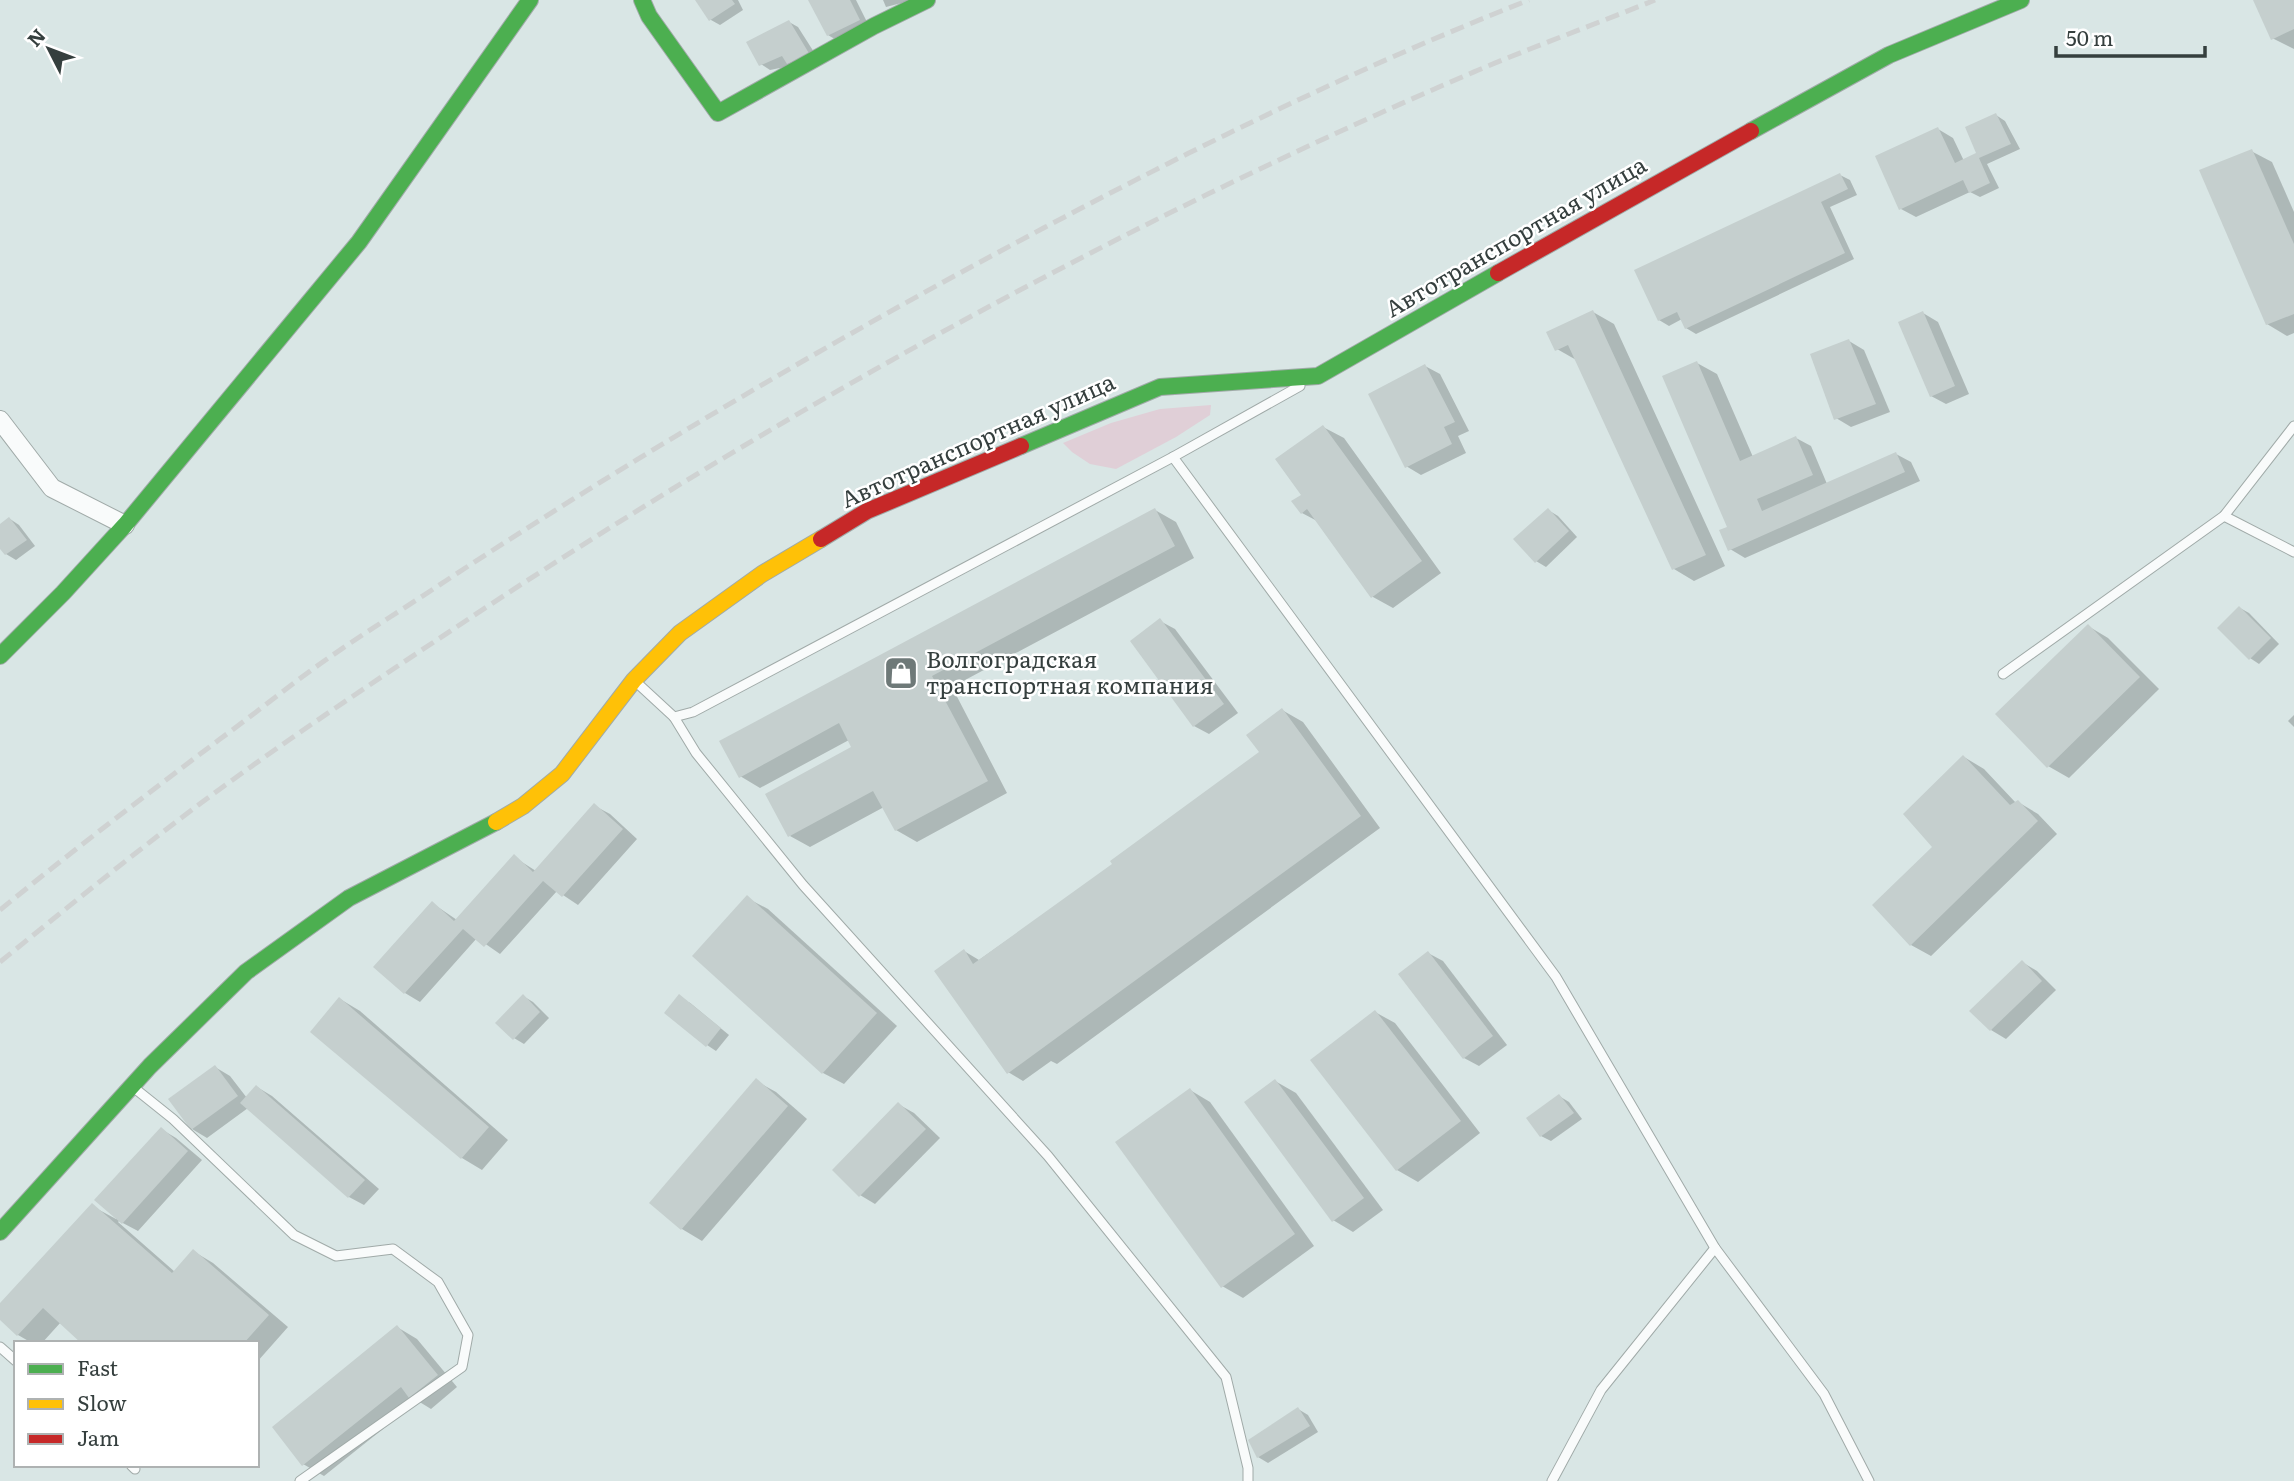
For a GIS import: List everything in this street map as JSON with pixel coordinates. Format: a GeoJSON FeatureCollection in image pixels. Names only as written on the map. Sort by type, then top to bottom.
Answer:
{"type":"FeatureCollection","features":[{"type":"Feature","properties":{"kind":"street"},"geometry":{"type":"LineString","coordinates":[[642,0],[649,16],[718,113],[874,26],[927,0]]}},
{"type":"Feature","properties":{"kind":"street","name":"Автотранспортная улица"},"geometry":{"type":"LineString","coordinates":[[0,1233],[131,1086],[246,972],[349,898],[470,837],[523,806],[562,774],[634,680],[680,632],[762,574],[867,511],[1160,387],[1318,376],[1621,202],[1889,55],[2021,0]]}},
{"type":"Feature","properties":{"kind":"street"},"geometry":{"type":"LineString","coordinates":[[0,656],[125,525],[359,242],[521,3]]}},
{"type":"Feature","properties":{"kind":"street"},"geometry":{"type":"LineString","coordinates":[[0,419],[52,488],[125,525]]}},
{"type":"Feature","properties":{"kind":"lane"},"geometry":{"type":"LineString","coordinates":[[674,717],[693,712],[1173,457],[1318,376]]}},
{"type":"Feature","properties":{"kind":"lane"},"geometry":{"type":"LineString","coordinates":[[2003,674],[2224,516],[2294,426]]}},
{"type":"Feature","properties":{"kind":"lane"},"geometry":{"type":"LineString","coordinates":[[1173,457],[1556,977],[1715,1248],[1824,1394],[1869,1481]]}},
{"type":"Feature","properties":{"kind":"lane"},"geometry":{"type":"LineString","coordinates":[[2224,516],[2294,552]]}},
{"type":"Feature","properties":{"kind":"lane"},"geometry":{"type":"LineString","coordinates":[[634,680],[674,717],[696,752],[803,885],[1048,1156],[1226,1377],[1248,1468],[1248,1481]]}},
{"type":"Feature","properties":{"kind":"lane"},"geometry":{"type":"LineString","coordinates":[[131,1086],[173,1119],[294,1235],[336,1256],[393,1249],[438,1282],[468,1335],[462,1367],[300,1481]]}},
{"type":"Feature","properties":{"kind":"lane"},"geometry":{"type":"LineString","coordinates":[[1552,1481],[1601,1390],[1715,1248]]}},
{"type":"Feature","properties":{"kind":"lane"},"geometry":{"type":"LineString","coordinates":[[0,1347],[14,1359]]}},
{"type":"Feature","properties":{"kind":"shaded area"},"geometry":{"type":"Polygon","coordinates":[[[1211,405],[1210,415],[1176,437],[1116,469],[1090,464],[1063,443],[1111,423],[1160,409],[1211,405]]]}},
{"type":"Feature","properties":{"kind":"building"},"geometry":{"type":"Polygon","coordinates":[[[695,0],[732,0],[735,4],[709,21],[695,0]]]}},
{"type":"Feature","properties":{"kind":"building"},"geometry":{"type":"Polygon","coordinates":[[[808,0],[850,0],[860,20],[827,36],[808,0]]]}},
{"type":"Feature","properties":{"kind":"building"},"geometry":{"type":"Polygon","coordinates":[[[2253,0],[2294,0],[2294,29],[2271,40],[2253,0]]]}},
{"type":"Feature","properties":{"kind":"building"},"geometry":{"type":"Polygon","coordinates":[[[789,20],[810,55],[787,64],[782,56],[759,66],[746,42],[789,20]]]}},
{"type":"Feature","properties":{"kind":"building"},"geometry":{"type":"Polygon","coordinates":[[[1996,113],[2011,144],[1979,158],[1990,183],[1969,193],[1963,180],[1899,210],[1875,156],[1938,127],[1955,163],[1976,153],[1965,127],[1996,113]]]}},
{"type":"Feature","properties":{"kind":"building"},"geometry":{"type":"Polygon","coordinates":[[[2252,149],[2294,244],[2294,314],[2266,325],[2199,170],[2252,149]]]}},
{"type":"Feature","properties":{"kind":"building"},"geometry":{"type":"Polygon","coordinates":[[[1840,173],[1848,189],[1821,202],[1845,253],[1685,329],[1677,312],[1658,321],[1634,270],[1840,173]]]}},
{"type":"Feature","properties":{"kind":"building"},"geometry":{"type":"Polygon","coordinates":[[[1593,310],[1706,555],[1672,570],[1568,345],[1555,351],[1546,332],[1593,310]]]}},
{"type":"Feature","properties":{"kind":"building"},"geometry":{"type":"Polygon","coordinates":[[[1923,311],[1955,386],[1930,397],[1898,322],[1923,311]]]}},
{"type":"Feature","properties":{"kind":"building"},"geometry":{"type":"Polygon","coordinates":[[[1849,339],[1876,404],[1834,420],[1810,354],[1849,339]]]}},
{"type":"Feature","properties":{"kind":"building"},"geometry":{"type":"Polygon","coordinates":[[[1697,361],[1740,461],[1796,436],[1813,475],[1757,499],[1762,511],[1896,452],[1905,472],[1728,551],[1719,530],[1727,527],[1662,376],[1697,361]]]}},
{"type":"Feature","properties":{"kind":"building"},"geometry":{"type":"Polygon","coordinates":[[[1425,364],[1455,422],[1444,427],[1452,444],[1405,468],[1368,394],[1425,364]]]}},
{"type":"Feature","properties":{"kind":"building"},"geometry":{"type":"Polygon","coordinates":[[[1323,425],[1422,561],[1371,598],[1307,509],[1301,514],[1291,501],[1301,495],[1275,459],[1323,425]]]}},
{"type":"Feature","properties":{"kind":"building"},"geometry":{"type":"Polygon","coordinates":[[[1155,508],[1175,546],[932,676],[988,781],[895,831],[873,791],[788,837],[765,794],[851,747],[839,723],[739,778],[719,741],[1155,508]]]}},
{"type":"Feature","properties":{"kind":"building"},"geometry":{"type":"Polygon","coordinates":[[[1548,508],[1569,531],[1535,563],[1513,539],[1548,508]]]}},
{"type":"Feature","properties":{"kind":"building"},"geometry":{"type":"Polygon","coordinates":[[[9,517],[27,540],[5,555],[0,549],[0,524],[9,517]]]}},
{"type":"Feature","properties":{"kind":"building"},"geometry":{"type":"Polygon","coordinates":[[[2239,606],[2271,638],[2249,660],[2217,628],[2239,606]]]}},
{"type":"Feature","properties":{"kind":"building"},"geometry":{"type":"Polygon","coordinates":[[[1160,618],[1224,704],[1193,727],[1130,641],[1160,618]]]}},
{"type":"Feature","properties":{"kind":"building"},"geometry":{"type":"Polygon","coordinates":[[[2088,624],[2140,677],[2047,768],[1995,714],[2088,624]]]}},
{"type":"Feature","properties":{"kind":"building"},"geometry":{"type":"Polygon","coordinates":[[[1282,708],[1361,816],[1007,1074],[934,971],[964,949],[973,964],[1112,864],[1110,861],[1259,752],[1246,735],[1282,708]]]}},
{"type":"Feature","properties":{"kind":"building"},"geometry":{"type":"Polygon","coordinates":[[[1963,755],[2010,805],[2018,800],[2038,821],[1910,946],[1872,905],[1932,847],[1903,814],[1963,755]]]}},
{"type":"Feature","properties":{"kind":"building"},"geometry":{"type":"Polygon","coordinates":[[[594,803],[623,829],[562,897],[543,881],[484,947],[463,929],[404,994],[373,967],[432,901],[454,921],[514,854],[533,872],[594,803]]]}},
{"type":"Feature","properties":{"kind":"building"},"geometry":{"type":"Polygon","coordinates":[[[747,895],[877,1013],[822,1074],[692,956],[747,895]]]}},
{"type":"Feature","properties":{"kind":"building"},"geometry":{"type":"Polygon","coordinates":[[[1428,951],[1493,1036],[1463,1059],[1398,974],[1428,951]]]}},
{"type":"Feature","properties":{"kind":"building"},"geometry":{"type":"Polygon","coordinates":[[[2022,960],[2042,981],[1990,1031],[1969,1011],[2022,960]]]}},
{"type":"Feature","properties":{"kind":"building"},"geometry":{"type":"Polygon","coordinates":[[[523,994],[540,1012],[513,1040],[495,1023],[523,994]]]}},
{"type":"Feature","properties":{"kind":"building"},"geometry":{"type":"Polygon","coordinates":[[[679,994],[721,1028],[706,1047],[664,1013],[679,994]]]}},
{"type":"Feature","properties":{"kind":"building"},"geometry":{"type":"Polygon","coordinates":[[[339,997],[489,1127],[461,1159],[310,1032],[339,997]]]}},
{"type":"Feature","properties":{"kind":"building"},"geometry":{"type":"Polygon","coordinates":[[[1375,1010],[1461,1121],[1396,1171],[1310,1060],[1375,1010]]]}},
{"type":"Feature","properties":{"kind":"building"},"geometry":{"type":"Polygon","coordinates":[[[215,1065],[238,1096],[191,1130],[168,1099],[215,1065]]]}},
{"type":"Feature","properties":{"kind":"building"},"geometry":{"type":"Polygon","coordinates":[[[756,1078],[788,1106],[681,1230],[649,1203],[756,1078]]]}},
{"type":"Feature","properties":{"kind":"building"},"geometry":{"type":"Polygon","coordinates":[[[1275,1079],[1364,1198],[1332,1222],[1244,1102],[1275,1079]]]}},
{"type":"Feature","properties":{"kind":"building"},"geometry":{"type":"Polygon","coordinates":[[[256,1085],[365,1180],[348,1198],[240,1103],[256,1085]]]}},
{"type":"Feature","properties":{"kind":"building"},"geometry":{"type":"Polygon","coordinates":[[[1190,1088],[1295,1234],[1221,1288],[1115,1142],[1190,1088]]]}},
{"type":"Feature","properties":{"kind":"building"},"geometry":{"type":"Polygon","coordinates":[[[1559,1094],[1574,1113],[1540,1137],[1526,1118],[1559,1094]]]}},
{"type":"Feature","properties":{"kind":"building"},"geometry":{"type":"Polygon","coordinates":[[[898,1102],[926,1129],[859,1197],[832,1170],[898,1102]]]}},
{"type":"Feature","properties":{"kind":"building"},"geometry":{"type":"Polygon","coordinates":[[[161,1127],[188,1151],[122,1224],[94,1200],[161,1127]]]}},
{"type":"Feature","properties":{"kind":"building"},"geometry":{"type":"Polygon","coordinates":[[[92,1203],[172,1273],[193,1249],[269,1315],[246,1341],[79,1341],[43,1308],[17,1336],[0,1320],[0,1303],[92,1203]]]}},
{"type":"Feature","properties":{"kind":"building"},"geometry":{"type":"Polygon","coordinates":[[[397,1325],[438,1375],[409,1398],[401,1387],[302,1466],[272,1427],[397,1325]]]}},
{"type":"Feature","properties":{"kind":"building"},"geometry":{"type":"Polygon","coordinates":[[[1298,1407],[1310,1426],[1257,1458],[1248,1440],[1298,1407]]]}},
{"type":"Feature","properties":{"kind":"railway"},"geometry":{"type":"LineString","coordinates":[[0,910],[137,802],[327,659],[508,540],[694,425],[947,280],[1161,167],[1306,96],[1454,30],[1529,0]]}},
{"type":"Feature","properties":{"kind":"railway"},"geometry":{"type":"LineString","coordinates":[[0,962],[192,810],[343,703],[588,542],[834,393],[1086,255],[1215,191],[1476,71],[1655,0]]}},
{"type":"Feature","properties":{"kind":"traffic: fast"},"geometry":{"type":"LineString","coordinates":[[0,656],[125,525],[359,242],[530,0]]}},
{"type":"Feature","properties":{"kind":"traffic: fast"},"geometry":{"type":"LineString","coordinates":[[642,0],[649,16],[718,113],[874,26],[927,0]]}},
{"type":"Feature","properties":{"kind":"traffic: fast"},"geometry":{"type":"LineString","coordinates":[[1751,131],[1889,55],[2021,0]]}},
{"type":"Feature","properties":{"kind":"traffic: fast"},"geometry":{"type":"LineString","coordinates":[[1021,446],[1160,387],[1318,376],[1498,273]]}},
{"type":"Feature","properties":{"kind":"traffic: fast"},"geometry":{"type":"LineString","coordinates":[[0,1232],[150,1066],[246,972],[349,898],[496,822]]}},
{"type":"Feature","properties":{"kind":"traffic: slow"},"geometry":{"type":"LineString","coordinates":[[496,822],[523,806],[562,774],[634,680],[680,633],[762,574],[821,539]]}},
{"type":"Feature","properties":{"kind":"traffic: jam"},"geometry":{"type":"LineString","coordinates":[[1498,273],[1751,131]]}},
{"type":"Feature","properties":{"kind":"traffic: jam"},"geometry":{"type":"LineString","coordinates":[[821,539],[867,511],[1021,446]]}},
{"type":"Feature","properties":{"kind":"place","name":"Волгоградская транспортная компания"},"geometry":{"type":"Point","coordinates":[901,673]}}]}
